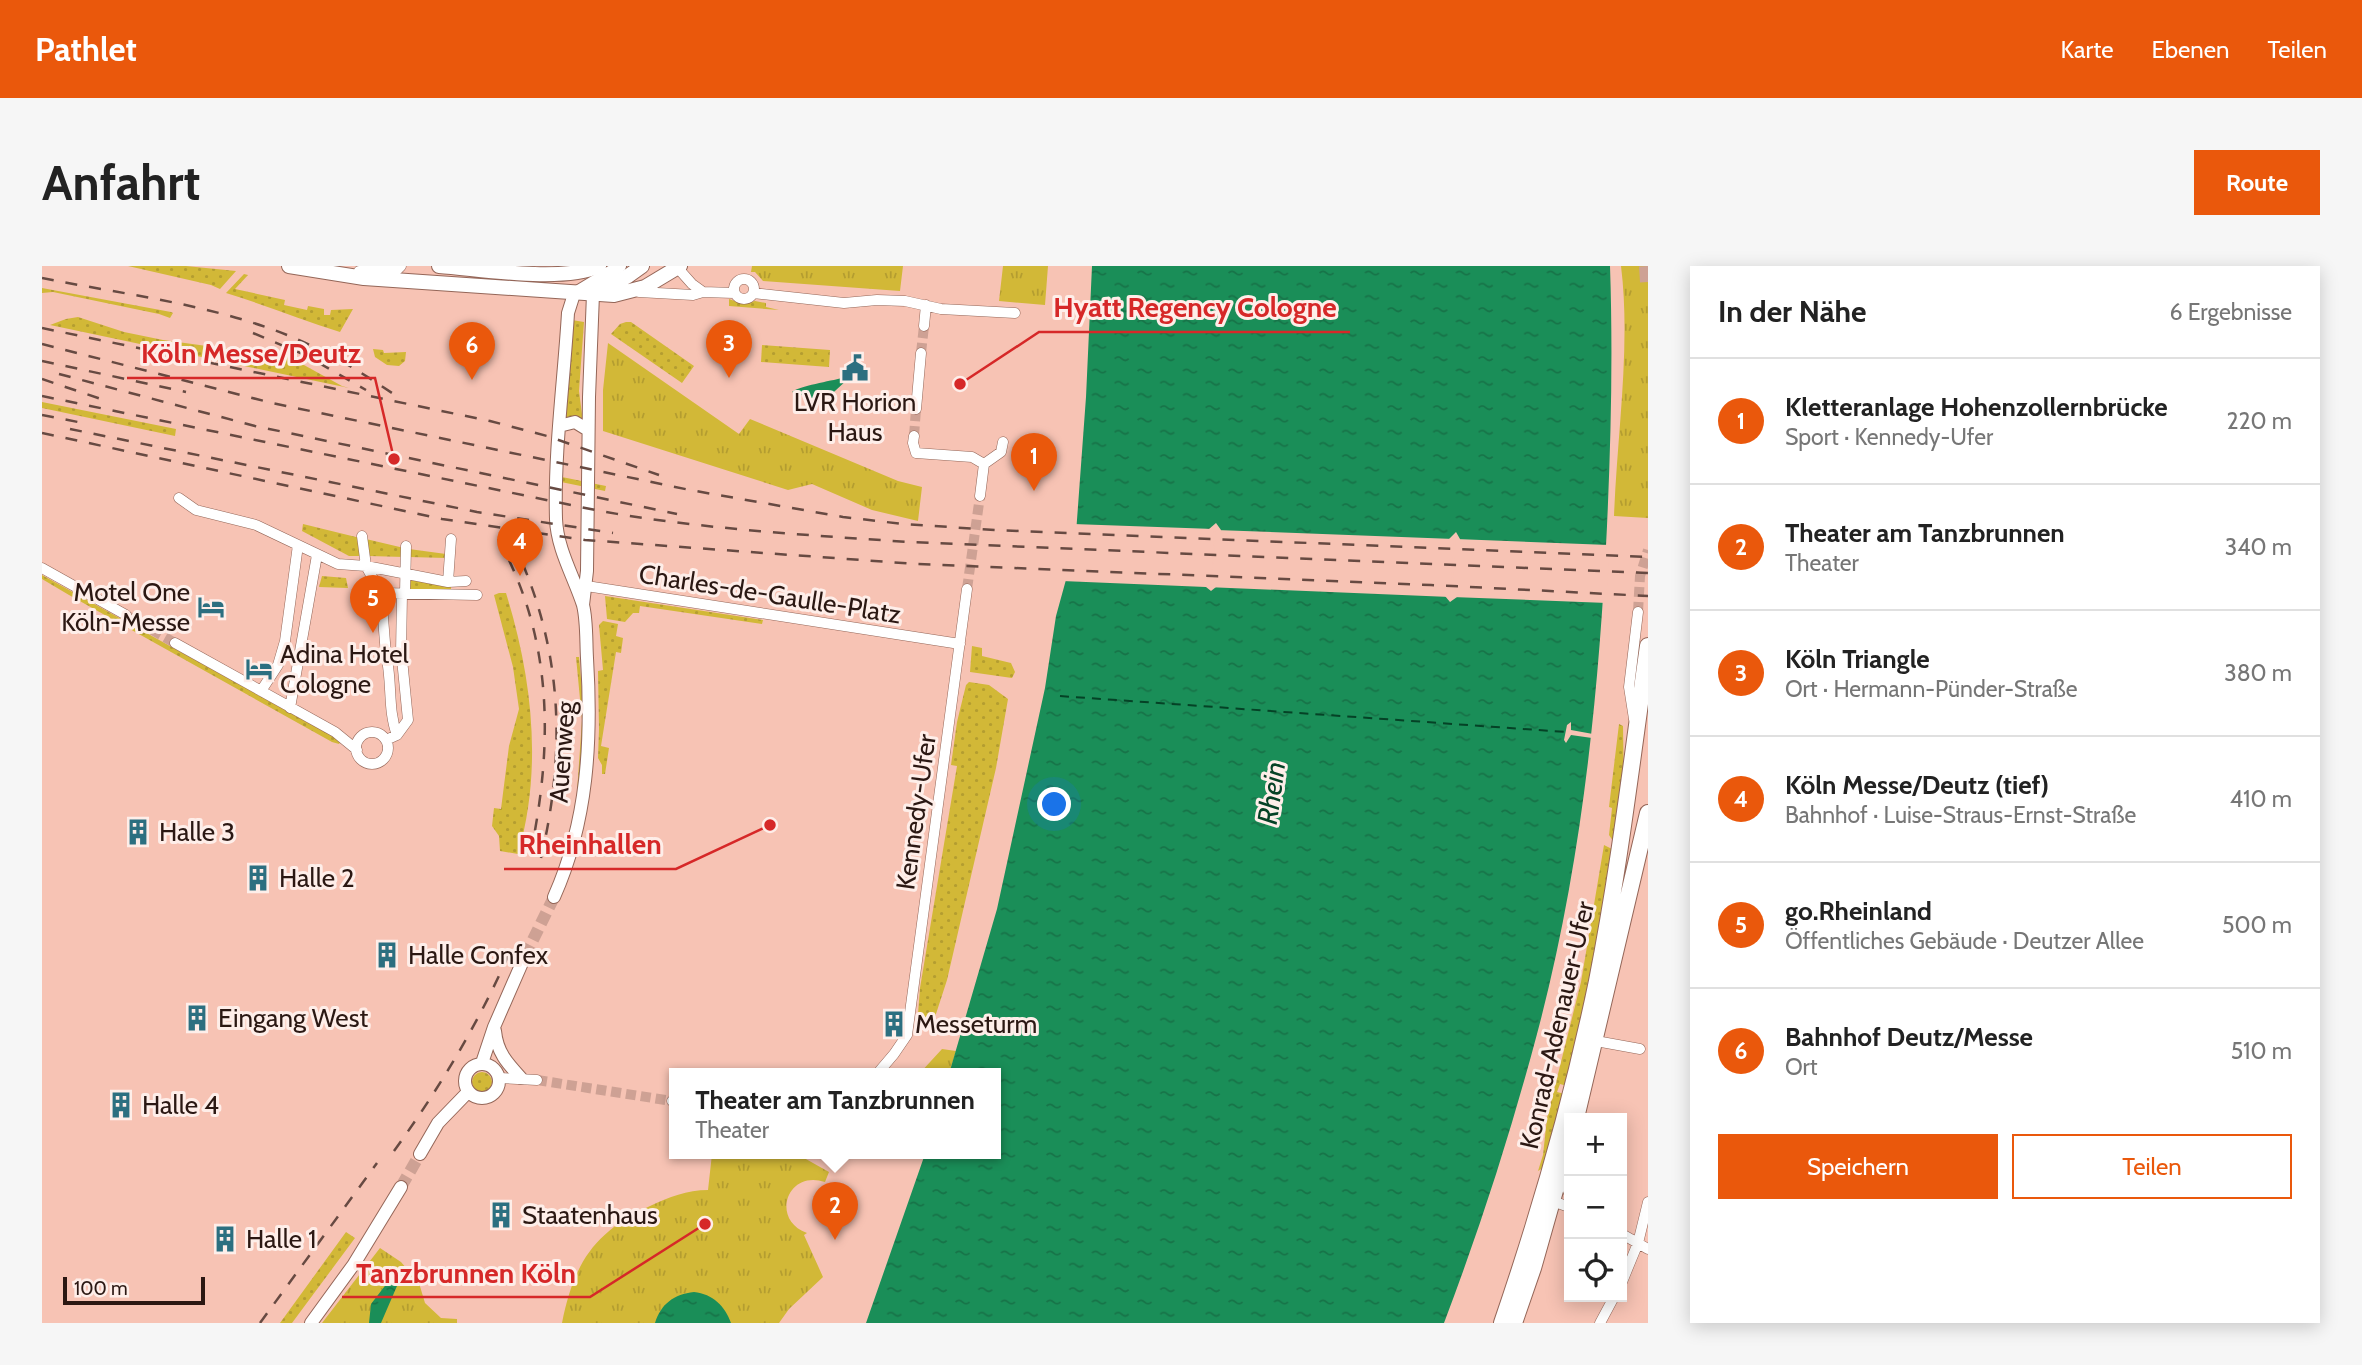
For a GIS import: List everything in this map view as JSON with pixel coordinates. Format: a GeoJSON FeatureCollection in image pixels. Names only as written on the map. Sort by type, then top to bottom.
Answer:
{"type":"FeatureCollection","features":[{"type":"Feature","properties":{"kind":"main road"},"geometry":{"type":"LineString","coordinates":[[289,266],[584,292],[635,291],[654,283],[678,267]]}},
{"type":"Feature","properties":{"kind":"main road"},"geometry":{"type":"LineString","coordinates":[[439,266],[569,274],[600,266]]}},
{"type":"Feature","properties":{"kind":"main road"},"geometry":{"type":"LineString","coordinates":[[584,292],[628,276],[642,266]]}},
{"type":"Feature","properties":{"kind":"main road","name":"Konrad-Adenauer-Ufer"},"geometry":{"type":"LineString","coordinates":[[1514,1323],[1547,1199],[1593,996],[1628,802],[1648,646]]}},
{"type":"Feature","properties":{"kind":"main road"},"geometry":{"type":"LineString","coordinates":[[1621,841],[1644,831],[1628,802]]}},
{"type":"Feature","properties":{"kind":"main road","name":"Konrad-Adenauer-Ufer"},"geometry":{"type":"LineString","coordinates":[[1577,1113],[1644,831]]}},
{"type":"Feature","properties":{"kind":"main road"},"geometry":{"type":"LineString","coordinates":[[1634,873],[1648,860]]}},
{"type":"Feature","properties":{"kind":"main road","name":"Konrad-Adenauer-Ufer"},"geometry":{"type":"LineString","coordinates":[[1502,1323],[1564,1158]]}},
{"type":"Feature","properties":{"kind":"street"},"geometry":{"type":"LineString","coordinates":[[351,270],[397,270],[401,266]]}},
{"type":"Feature","properties":{"kind":"street"},"geometry":{"type":"LineString","coordinates":[[569,274],[584,292],[620,266]]}},
{"type":"Feature","properties":{"kind":"street"},"geometry":{"type":"LineString","coordinates":[[678,267],[692,284],[703,292]]}},
{"type":"Feature","properties":{"kind":"street"},"geometry":{"type":"LineString","coordinates":[[734,293],[735,284],[743,279],[751,282],[753,293]]}},
{"type":"Feature","properties":{"kind":"street"},"geometry":{"type":"LineString","coordinates":[[635,291],[693,295],[703,292],[734,293],[742,299],[753,293]]}},
{"type":"Feature","properties":{"kind":"street","name":"Auenweg"},"geometry":{"type":"LineString","coordinates":[[554,897],[578,831],[586,784],[589,711],[583,606],[580,585],[561,544],[556,520],[559,426],[568,313],[584,292]]}},
{"type":"Feature","properties":{"kind":"street","name":"Auenweg"},"geometry":{"type":"LineString","coordinates":[[580,585],[587,542],[589,430],[584,292]]}},
{"type":"Feature","properties":{"kind":"street"},"geometry":{"type":"LineString","coordinates":[[753,293],[844,303],[877,300],[926,304],[941,309],[1014,313]]}},
{"type":"Feature","properties":{"kind":"street"},"geometry":{"type":"LineString","coordinates":[[924,326],[926,304]]}},
{"type":"Feature","properties":{"kind":"street"},"geometry":{"type":"LineString","coordinates":[[916,409],[921,353]]}},
{"type":"Feature","properties":{"kind":"street"},"geometry":{"type":"LineString","coordinates":[[559,426],[575,422],[589,430]]}},
{"type":"Feature","properties":{"kind":"street"},"geometry":{"type":"LineString","coordinates":[[914,436],[916,453],[972,457],[984,464]]}},
{"type":"Feature","properties":{"kind":"street"},"geometry":{"type":"LineString","coordinates":[[980,496],[984,464],[1001,452],[1003,442]]}},
{"type":"Feature","properties":{"kind":"street"},"geometry":{"type":"LineString","coordinates":[[179,498],[195,510],[256,525],[338,564],[366,566],[448,582],[464,581],[464,595]]}},
{"type":"Feature","properties":{"kind":"street"},"geometry":{"type":"LineString","coordinates":[[362,536],[366,566],[381,593],[391,679],[392,723],[397,735]]}},
{"type":"Feature","properties":{"kind":"street"},"geometry":{"type":"LineString","coordinates":[[448,582],[451,539]]}},
{"type":"Feature","properties":{"kind":"street"},"geometry":{"type":"LineString","coordinates":[[561,544],[577,546],[587,542]]}},
{"type":"Feature","properties":{"kind":"street"},"geometry":{"type":"LineString","coordinates":[[261,691],[278,665],[285,641],[298,545]]}},
{"type":"Feature","properties":{"kind":"street"},"geometry":{"type":"LineString","coordinates":[[386,740],[397,735],[408,720],[401,656],[407,546]]}},
{"type":"Feature","properties":{"kind":"street"},"geometry":{"type":"LineString","coordinates":[[290,708],[317,555]]}},
{"type":"Feature","properties":{"kind":"street"},"geometry":{"type":"LineString","coordinates":[[42,568],[126,615]]}},
{"type":"Feature","properties":{"kind":"street","name":"Charles-de-Gaulle-Platz"},"geometry":{"type":"LineString","coordinates":[[580,585],[960,643]]}},
{"type":"Feature","properties":{"kind":"street","name":"Kennedy-Ufer"},"geometry":{"type":"LineString","coordinates":[[882,1068],[904,1041],[967,589]]}},
{"type":"Feature","properties":{"kind":"street"},"geometry":{"type":"LineString","coordinates":[[381,593],[477,595]]}},
{"type":"Feature","properties":{"kind":"street","name":"Konrad-Adenauer-Ufer"},"geometry":{"type":"LineString","coordinates":[[1637,733],[1629,687],[1639,612]]}},
{"type":"Feature","properties":{"kind":"street"},"geometry":{"type":"LineString","coordinates":[[175,643],[335,733],[357,750],[365,763],[377,764],[386,756],[386,740],[374,733],[361,737],[335,733]]}},
{"type":"Feature","properties":{"kind":"street"},"geometry":{"type":"LineString","coordinates":[[357,750],[361,737]]}},
{"type":"Feature","properties":{"kind":"street"},"geometry":{"type":"LineString","coordinates":[[482,1063],[494,1027],[525,956]]}},
{"type":"Feature","properties":{"kind":"street"},"geometry":{"type":"LineString","coordinates":[[494,1027],[497,1047],[521,1078]]}},
{"type":"Feature","properties":{"kind":"street"},"geometry":{"type":"LineString","coordinates":[[1596,1041],[1645,1050]]}},
{"type":"Feature","properties":{"kind":"street"},"geometry":{"type":"LineString","coordinates":[[482,1063],[493,1068],[499,1078],[497,1089],[489,1097],[481,1098],[468,1092],[464,1082],[471,1066],[482,1063]]}},
{"type":"Feature","properties":{"kind":"street"},"geometry":{"type":"LineString","coordinates":[[499,1078],[537,1080]]}},
{"type":"Feature","properties":{"kind":"street"},"geometry":{"type":"LineString","coordinates":[[419,1154],[438,1123],[468,1092]]}},
{"type":"Feature","properties":{"kind":"street"},"geometry":{"type":"LineString","coordinates":[[1561,1169],[1564,1178]]}},
{"type":"Feature","properties":{"kind":"street"},"geometry":{"type":"LineString","coordinates":[[311,1323],[354,1264],[401,1187]]}},
{"type":"Feature","properties":{"kind":"street"},"geometry":{"type":"LineString","coordinates":[[1547,1199],[1564,1206]]}},
{"type":"Feature","properties":{"kind":"street"},"geometry":{"type":"LineString","coordinates":[[1627,1270],[1638,1243],[1648,1202]]}},
{"type":"Feature","properties":{"kind":"street"},"geometry":{"type":"LineString","coordinates":[[1627,1237],[1648,1249]]}},
{"type":"Feature","properties":{"kind":"street"},"geometry":{"type":"LineString","coordinates":[[1600,1323],[1611,1302]]}},
{"type":"Feature","properties":{"kind":"green space"},"geometry":{"type":"Polygon","coordinates":[[[128,266],[186,266],[236,271],[220,289],[128,266]]]}},
{"type":"Feature","properties":{"kind":"green space"},"geometry":{"type":"Polygon","coordinates":[[[752,266],[903,266],[900,291],[763,281],[755,272],[751,272],[752,266]]]}},
{"type":"Feature","properties":{"kind":"green space"},"geometry":{"type":"Polygon","coordinates":[[[1003,266],[1048,266],[1045,305],[999,301],[1003,266]]]}},
{"type":"Feature","properties":{"kind":"green space"},"geometry":{"type":"Polygon","coordinates":[[[1621,266],[1648,266],[1648,518],[1614,516],[1625,327],[1621,266]]]}},
{"type":"Feature","properties":{"kind":"green space"},"geometry":{"type":"Polygon","coordinates":[[[244,274],[248,275],[235,289],[285,300],[284,305],[307,310],[308,306],[324,309],[324,315],[330,315],[331,310],[353,309],[340,332],[226,293],[244,274]]]}},
{"type":"Feature","properties":{"kind":"green space"},"geometry":{"type":"Polygon","coordinates":[[[42,288],[173,313],[170,318],[53,292],[42,293],[42,288]]]}},
{"type":"Feature","properties":{"kind":"green space"},"geometry":{"type":"Polygon","coordinates":[[[729,299],[743,304],[755,301],[766,303],[766,307],[779,310],[729,306],[729,299]]]}},
{"type":"Feature","properties":{"kind":"green space"},"geometry":{"type":"Polygon","coordinates":[[[78,317],[124,332],[163,340],[272,355],[284,354],[349,388],[50,325],[78,317]]]}},
{"type":"Feature","properties":{"kind":"green space"},"geometry":{"type":"Polygon","coordinates":[[[572,320],[584,322],[579,391],[583,422],[565,420],[572,320]]]}},
{"type":"Feature","properties":{"kind":"green space"},"geometry":{"type":"Polygon","coordinates":[[[631,322],[694,366],[682,383],[611,334],[620,324],[631,322]]]}},
{"type":"Feature","properties":{"kind":"green space"},"geometry":{"type":"Polygon","coordinates":[[[608,343],[739,434],[750,419],[898,481],[922,487],[918,521],[872,510],[812,484],[788,490],[603,431],[603,390],[608,343]]]}},
{"type":"Feature","properties":{"kind":"green space"},"geometry":{"type":"Polygon","coordinates":[[[762,345],[830,350],[829,367],[761,362],[762,345]]]}},
{"type":"Feature","properties":{"kind":"green space"},"geometry":{"type":"Polygon","coordinates":[[[373,349],[383,350],[384,353],[406,352],[405,361],[399,366],[387,365],[375,357],[373,349]]]}},
{"type":"Feature","properties":{"kind":"green space"},"geometry":{"type":"Polygon","coordinates":[[[42,402],[176,429],[175,436],[42,408],[42,402]]]}},
{"type":"Feature","properties":{"kind":"green space"},"geometry":{"type":"Polygon","coordinates":[[[1023,454],[1037,455],[1036,471],[1021,470],[1023,454]]]}},
{"type":"Feature","properties":{"kind":"green space"},"geometry":{"type":"Polygon","coordinates":[[[562,477],[606,486],[605,491],[561,482],[562,477]]]}},
{"type":"Feature","properties":{"kind":"green space"},"geometry":{"type":"Polygon","coordinates":[[[303,524],[360,538],[363,556],[349,556],[302,531],[303,524]]]}},
{"type":"Feature","properties":{"kind":"green space"},"geometry":{"type":"Polygon","coordinates":[[[366,539],[404,548],[404,557],[369,556],[366,539]]]}},
{"type":"Feature","properties":{"kind":"green space"},"geometry":{"type":"Polygon","coordinates":[[[409,549],[446,554],[446,558],[409,557],[409,549]]]}},
{"type":"Feature","properties":{"kind":"green space"},"geometry":{"type":"Polygon","coordinates":[[[42,575],[341,741],[339,744],[332,742],[69,595],[42,579],[42,575]]]}},
{"type":"Feature","properties":{"kind":"green space"},"geometry":{"type":"Polygon","coordinates":[[[322,576],[346,578],[348,588],[319,587],[322,576]]]}},
{"type":"Feature","properties":{"kind":"green space"},"geometry":{"type":"Polygon","coordinates":[[[409,576],[451,587],[451,592],[408,591],[409,576]]]}},
{"type":"Feature","properties":{"kind":"green space"},"geometry":{"type":"Polygon","coordinates":[[[506,593],[515,625],[528,690],[531,723],[530,789],[518,854],[500,851],[499,836],[492,826],[494,808],[501,809],[509,746],[519,709],[513,667],[494,595],[506,593]]]}},
{"type":"Feature","properties":{"kind":"green space"},"geometry":{"type":"Polygon","coordinates":[[[605,596],[763,620],[762,624],[640,606],[639,613],[633,613],[625,622],[607,619],[605,596]]]}},
{"type":"Feature","properties":{"kind":"green space"},"geometry":{"type":"Polygon","coordinates":[[[603,621],[618,624],[616,636],[623,638],[621,653],[616,652],[601,746],[609,748],[605,774],[602,774],[602,765],[598,758],[598,671],[603,670],[599,625],[603,621]]]}},
{"type":"Feature","properties":{"kind":"green space"},"geometry":{"type":"Polygon","coordinates":[[[972,646],[982,648],[982,656],[1011,663],[1015,672],[1012,678],[970,672],[972,646]]]}},
{"type":"Feature","properties":{"kind":"green space"},"geometry":{"type":"Polygon","coordinates":[[[576,657],[579,657],[585,723],[579,793],[582,720],[576,657]]]}},
{"type":"Feature","properties":{"kind":"green space"},"geometry":{"type":"Polygon","coordinates":[[[969,682],[989,685],[1008,699],[996,768],[947,980],[935,1017],[926,1030],[917,1027],[920,988],[957,766],[951,765],[957,722],[969,682]]]}},
{"type":"Feature","properties":{"kind":"green space"},"geometry":{"type":"Polygon","coordinates":[[[1619,724],[1623,726],[1624,789],[1615,844],[1609,835],[1612,808],[1609,807],[1619,724]]]}},
{"type":"Feature","properties":{"kind":"green space"},"geometry":{"type":"Polygon","coordinates":[[[1604,845],[1614,850],[1600,936],[1567,1086],[1560,1084],[1557,1092],[1565,1094],[1543,1168],[1538,1171],[1543,1155],[1547,1118],[1581,982],[1604,845]]]}},
{"type":"Feature","properties":{"kind":"green space"},"geometry":{"type":"Polygon","coordinates":[[[942,1049],[956,1051],[951,1068],[925,1068],[942,1049]]]}},
{"type":"Feature","properties":{"kind":"green space"},"geometry":{"type":"Polygon","coordinates":[[[482,1072],[489,1075],[492,1082],[489,1089],[482,1092],[475,1089],[472,1082],[475,1075],[482,1072]]]}},
{"type":"Feature","properties":{"kind":"green space"},"geometry":{"type":"Polygon","coordinates":[[[711,1159],[806,1159],[829,1172],[825,1182],[812,1180],[801,1183],[793,1189],[788,1198],[786,1208],[789,1218],[796,1227],[807,1233],[804,1235],[823,1277],[789,1309],[779,1323],[562,1323],[580,1266],[614,1227],[671,1197],[708,1190],[711,1159]]]}},
{"type":"Feature","properties":{"kind":"green space"},"geometry":{"type":"Polygon","coordinates":[[[346,1232],[355,1238],[292,1323],[280,1323],[346,1232]]]}},
{"type":"Feature","properties":{"kind":"green space"},"geometry":{"type":"Polygon","coordinates":[[[380,1248],[401,1262],[419,1283],[425,1303],[441,1318],[457,1319],[457,1323],[322,1323],[380,1248]]]}},
{"type":"Feature","properties":{"kind":"water","name":"Rhein"},"geometry":{"type":"Polygon","coordinates":[[[1092,266],[1610,266],[1610,428],[1604,590],[1586,782],[1576,846],[1552,972],[1527,1071],[1494,1180],[1444,1323],[866,1323],[923,1159],[1001,1159],[1001,1068],[951,1068],[997,909],[1045,688],[1056,616],[1075,547],[1092,266]],[[1216,523],[1209,529],[1206,587],[1211,591],[1216,587],[1221,530],[1216,523]],[[1456,532],[1449,539],[1445,596],[1450,602],[1457,597],[1460,539],[1456,532]]]}},
{"type":"Feature","properties":{"kind":"water"},"geometry":{"type":"Polygon","coordinates":[[[848,379],[823,402],[792,392],[808,386],[848,379]]]}},
{"type":"Feature","properties":{"kind":"water"},"geometry":{"type":"Polygon","coordinates":[[[391,1278],[396,1278],[397,1286],[381,1323],[369,1323],[371,1304],[391,1278]]]}},
{"type":"Feature","properties":{"kind":"water"},"geometry":{"type":"Polygon","coordinates":[[[694,1292],[707,1295],[717,1302],[731,1323],[655,1323],[669,1301],[694,1292]]]}},
{"type":"Feature","properties":{"kind":"pier"},"geometry":{"type":"Polygon","coordinates":[[[1073,524],[1214,529],[1211,587],[1216,530],[1454,539],[1450,597],[1062,581],[1072,546],[1073,524]]]}},
{"type":"Feature","properties":{"kind":"pier"},"geometry":{"type":"Polygon","coordinates":[[[1456,539],[1609,545],[1607,603],[1452,597],[1456,539]]]}},
{"type":"Feature","properties":{"kind":"pier"},"geometry":{"type":"Polygon","coordinates":[[[1571,722],[1571,730],[1593,734],[1592,738],[1571,735],[1566,743],[1564,740],[1567,725],[1571,722]]]}},
{"type":"Feature","properties":{"kind":"ferry route"},"geometry":{"type":"LineString","coordinates":[[1060,696],[1566,732]]}},
{"type":"Feature","properties":{"kind":"tunnel"},"geometry":{"type":"LineString","coordinates":[[1647,266],[1648,282]]}},
{"type":"Feature","properties":{"kind":"tunnel"},"geometry":{"type":"LineString","coordinates":[[921,353],[924,326]]}},
{"type":"Feature","properties":{"kind":"tunnel"},"geometry":{"type":"LineString","coordinates":[[914,436],[916,409]]}},
{"type":"Feature","properties":{"kind":"tunnel"},"geometry":{"type":"LineString","coordinates":[[967,589],[980,496]]}},
{"type":"Feature","properties":{"kind":"tunnel"},"geometry":{"type":"LineString","coordinates":[[1638,612],[1640,576],[1648,550]]}},
{"type":"Feature","properties":{"kind":"tunnel"},"geometry":{"type":"LineString","coordinates":[[126,615],[175,643]]}},
{"type":"Feature","properties":{"kind":"tunnel"},"geometry":{"type":"LineString","coordinates":[[525,956],[554,897]]}},
{"type":"Feature","properties":{"kind":"tunnel"},"geometry":{"type":"LineString","coordinates":[[537,1080],[669,1101]]}},
{"type":"Feature","properties":{"kind":"tunnel"},"geometry":{"type":"LineString","coordinates":[[401,1187],[420,1154]]}},
{"type":"Feature","properties":{"kind":"railway"},"geometry":{"type":"LineString","coordinates":[[42,278],[180,304],[247,321],[323,351],[395,395]]}},
{"type":"Feature","properties":{"kind":"railway"},"geometry":{"type":"LineString","coordinates":[[42,328],[490,421],[547,436],[659,475]]}},
{"type":"Feature","properties":{"kind":"railway"},"geometry":{"type":"LineString","coordinates":[[253,333],[305,355],[366,390]]}},
{"type":"Feature","properties":{"kind":"railway"},"geometry":{"type":"LineString","coordinates":[[42,344],[272,403],[690,490],[843,517],[995,530],[1648,557]]}},
{"type":"Feature","properties":{"kind":"railway"},"geometry":{"type":"LineString","coordinates":[[42,361],[186,392]]}},
{"type":"Feature","properties":{"kind":"railway"},"geometry":{"type":"LineString","coordinates":[[59,374],[255,426],[677,514]]}},
{"type":"Feature","properties":{"kind":"railway"},"geometry":{"type":"LineString","coordinates":[[42,379],[104,400]]}},
{"type":"Feature","properties":{"kind":"railway"},"geometry":{"type":"LineString","coordinates":[[42,396],[600,511],[715,527],[909,542],[1648,573]]}},
{"type":"Feature","properties":{"kind":"railway"},"geometry":{"type":"LineString","coordinates":[[42,415],[83,423]]}},
{"type":"Feature","properties":{"kind":"railway"},"geometry":{"type":"LineString","coordinates":[[70,429],[477,512],[613,533]]}},
{"type":"Feature","properties":{"kind":"railway"},"geometry":{"type":"LineString","coordinates":[[42,433],[442,519],[585,540],[916,564],[1648,596]]}},
{"type":"Feature","properties":{"kind":"railway"},"geometry":{"type":"LineString","coordinates":[[498,539],[530,615],[544,694],[543,775],[530,856]]}},
{"type":"Feature","properties":{"kind":"railway"},"geometry":{"type":"LineString","coordinates":[[513,542],[542,619],[555,697],[554,776],[541,858]]}},
{"type":"Feature","properties":{"kind":"railway"},"geometry":{"type":"LineString","coordinates":[[394,1151],[457,1056],[509,954]]}},
{"type":"Feature","properties":{"kind":"railway"},"geometry":{"type":"LineString","coordinates":[[260,1323],[377,1163]]}},
{"type":"Feature","properties":{"kind":"place","name":"LVR Horion Haus"},"geometry":{"type":"Point","coordinates":[855,368]}},
{"type":"Feature","properties":{"kind":"place","name":"Köln Triangle"},"geometry":{"type":"Point","coordinates":[729,378]}},
{"type":"Feature","properties":{"kind":"place","name":"Bahnhof Deutz/Messe"},"geometry":{"type":"Point","coordinates":[472,380]}},
{"type":"Feature","properties":{"kind":"place","name":"Hyatt Regency Cologne"},"geometry":{"type":"Point","coordinates":[960,384]}},
{"type":"Feature","properties":{"kind":"place","name":"Köln Messe/Deutz"},"geometry":{"type":"Point","coordinates":[394,459]}},
{"type":"Feature","properties":{"kind":"place","name":"Kletteranlage Hohenzollernbrücke"},"geometry":{"type":"Point","coordinates":[1034,491]}},
{"type":"Feature","properties":{"kind":"place","name":"Köln Messe/Deutz (tief)"},"geometry":{"type":"Point","coordinates":[520,576]}},
{"type":"Feature","properties":{"kind":"place","name":"Motel One Köln-Messe"},"geometry":{"type":"Point","coordinates":[211,607]}},
{"type":"Feature","properties":{"kind":"place","name":"go.Rheinland"},"geometry":{"type":"Point","coordinates":[373,633]}},
{"type":"Feature","properties":{"kind":"place","name":"Adina Hotel Cologne"},"geometry":{"type":"Point","coordinates":[259,669]}},
{"type":"Feature","properties":{"kind":"place","name":"Rheinhallen"},"geometry":{"type":"Point","coordinates":[770,825]}},
{"type":"Feature","properties":{"kind":"place","name":"Halle 3"},"geometry":{"type":"Point","coordinates":[138,832]}},
{"type":"Feature","properties":{"kind":"place","name":"Halle 2"},"geometry":{"type":"Point","coordinates":[258,878]}},
{"type":"Feature","properties":{"kind":"place","name":"Halle Confex"},"geometry":{"type":"Point","coordinates":[387,955]}},
{"type":"Feature","properties":{"kind":"place","name":"Eingang West"},"geometry":{"type":"Point","coordinates":[197,1018]}},
{"type":"Feature","properties":{"kind":"place","name":"Messeturm"},"geometry":{"type":"Point","coordinates":[894,1024]}},
{"type":"Feature","properties":{"kind":"place","name":"Halle 4"},"geometry":{"type":"Point","coordinates":[121,1105]}},
{"type":"Feature","properties":{"kind":"place","name":"Staatenhaus"},"geometry":{"type":"Point","coordinates":[501,1215]}},
{"type":"Feature","properties":{"kind":"place","name":"Tanzbrunnen Köln"},"geometry":{"type":"Point","coordinates":[705,1224]}},
{"type":"Feature","properties":{"kind":"place","name":"Halle 1"},"geometry":{"type":"Point","coordinates":[225,1239]}},
{"type":"Feature","properties":{"kind":"place","name":"Theater am Tanzbrunnen"},"geometry":{"type":"Point","coordinates":[835,1240]}}]}
